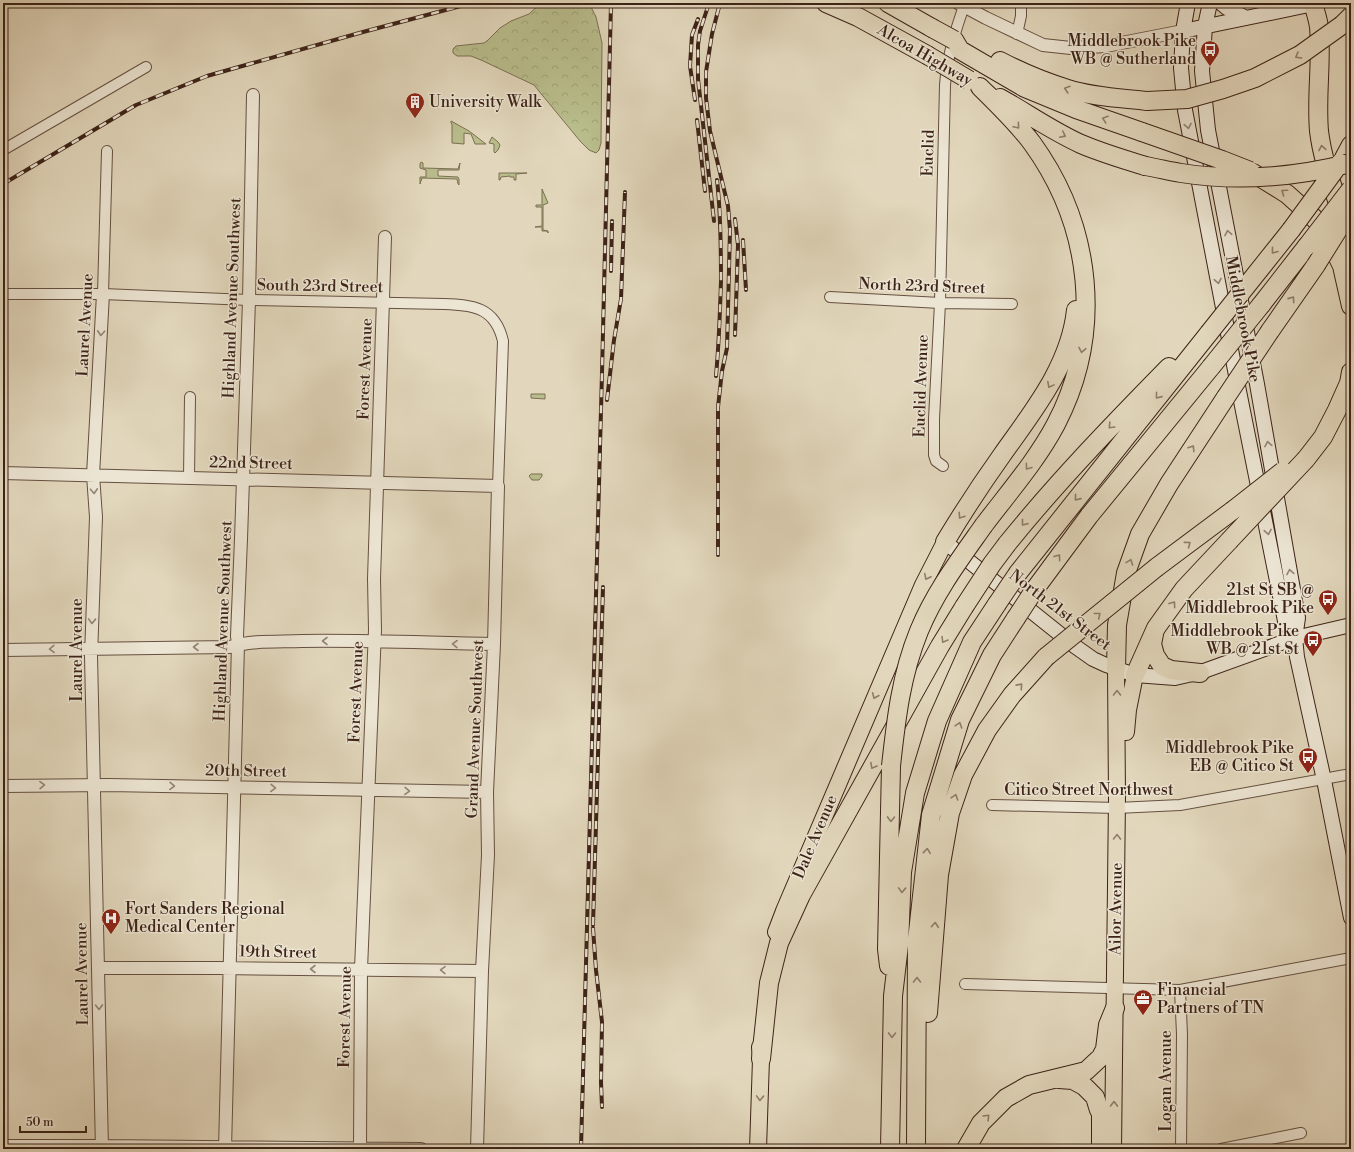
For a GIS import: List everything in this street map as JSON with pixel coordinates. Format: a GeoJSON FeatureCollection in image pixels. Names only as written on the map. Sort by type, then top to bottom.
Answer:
{"type":"FeatureCollection","features":[{"type":"Feature","properties":{"kind":"highway","name":"Alcoa Highway"},"geometry":{"type":"LineString","coordinates":[[888,3],[954,40],[960,50],[975,54]]}},
{"type":"Feature","properties":{"kind":"highway"},"geometry":{"type":"LineString","coordinates":[[1313,3],[1319,26],[1319,131],[1326,167],[1348,237],[1351,252]]}},
{"type":"Feature","properties":{"kind":"highway","name":"Alcoa Highway"},"geometry":{"type":"LineString","coordinates":[[833,6],[858,17],[975,84]]}},
{"type":"Feature","properties":{"kind":"highway"},"geometry":{"type":"LineString","coordinates":[[975,54],[1068,90],[1104,97],[1147,101],[1187,99],[1255,78],[1300,55],[1346,21]]}},
{"type":"Feature","properties":{"kind":"highway"},"geometry":{"type":"LineString","coordinates":[[975,54],[1025,88],[1076,109],[1250,171],[1287,194],[1316,220],[1328,237],[1342,266],[1351,306]]}},
{"type":"Feature","properties":{"kind":"highway"},"geometry":{"type":"LineString","coordinates":[[975,84],[1048,127],[1110,156],[1145,166],[1181,173],[1216,177],[1247,178],[1290,175],[1323,170],[1349,155]]}},
{"type":"Feature","properties":{"kind":"highway"},"geometry":{"type":"LineString","coordinates":[[893,996],[887,949],[891,766],[900,692],[908,663],[919,631],[953,567],[1043,447],[1056,424],[1069,397],[1079,366],[1084,340],[1086,310],[1085,288],[1080,253],[1064,197],[1050,171],[1031,143],[1012,119],[975,84]]}},
{"type":"Feature","properties":{"kind":"highway"},"geometry":{"type":"LineString","coordinates":[[890,1149],[893,996],[900,945],[902,872],[916,793],[937,721],[972,642],[1018,573],[1208,330],[1258,272],[1349,155]]}},
{"type":"Feature","properties":{"kind":"highway"},"geometry":{"type":"LineString","coordinates":[[917,1147],[917,941],[931,815],[960,720],[992,655],[1035,589],[1089,516],[1261,305],[1351,189]]}},
{"type":"Feature","properties":{"kind":"highway"},"geometry":{"type":"LineString","coordinates":[[1116,669],[1117,625],[1124,580],[1140,534],[1169,484],[1270,331],[1316,265],[1351,209]]}},
{"type":"Feature","properties":{"kind":"highway"},"geometry":{"type":"LineString","coordinates":[[945,542],[982,484],[1039,404],[1060,366],[1076,316],[1080,253]]}},
{"type":"Feature","properties":{"kind":"highway"},"geometry":{"type":"LineString","coordinates":[[761,1058],[769,983],[779,943],[801,894],[940,646],[992,564],[1027,519],[1109,428],[1208,330]]}},
{"type":"Feature","properties":{"kind":"highway"},"geometry":{"type":"LineString","coordinates":[[1134,676],[1156,628],[1184,589],[1230,541],[1305,455],[1323,437],[1337,410],[1351,372]]}},
{"type":"Feature","properties":{"kind":"highway"},"geometry":{"type":"LineString","coordinates":[[917,1147],[939,875],[950,813],[962,775],[987,730],[1012,695],[1046,657],[1157,568],[1288,466],[1305,455]]}},
{"type":"Feature","properties":{"kind":"highway"},"geometry":{"type":"LineString","coordinates":[[1156,628],[1152,644],[1155,655],[1162,666],[1176,671],[1200,673]]}},
{"type":"Feature","properties":{"kind":"highway"},"geometry":{"type":"LineString","coordinates":[[966,1149],[981,1123],[1006,1098],[1029,1085],[1086,1071],[1101,1057],[1105,1049],[1108,1025],[1115,1008]]}},
{"type":"Feature","properties":{"kind":"highway"},"geometry":{"type":"LineString","coordinates":[[1056,1078],[1073,1080],[1084,1086],[1095,1097],[1099,1110]]}},
{"type":"Feature","properties":{"kind":"main road","name":"Middlebrook Pike"},"geometry":{"type":"LineString","coordinates":[[1188,3],[1183,32],[1181,68],[1185,110],[1285,621],[1295,638]]}},
{"type":"Feature","properties":{"kind":"main road","name":"Middlebrook Pike"},"geometry":{"type":"LineString","coordinates":[[1210,3],[1205,26],[1202,71],[1208,130],[1257,384],[1296,604],[1298,618],[1295,638],[1297,657],[1324,780],[1351,918]]}},
{"type":"Feature","properties":{"kind":"main road"},"geometry":{"type":"LineString","coordinates":[[1221,3],[1227,8],[1246,18]]}},
{"type":"Feature","properties":{"kind":"main road"},"geometry":{"type":"LineString","coordinates":[[1183,32],[1205,26],[1304,6],[1307,3]]}},
{"type":"Feature","properties":{"kind":"main road","name":"North 21st Street"},"geometry":{"type":"LineString","coordinates":[[945,542],[1093,659],[1134,676],[1175,678],[1200,673],[1295,638],[1351,625]]}},
{"type":"Feature","properties":{"kind":"main road","name":"Dale Avenue"},"geometry":{"type":"LineString","coordinates":[[758,1149],[761,1058],[758,1031],[761,996],[772,942],[784,910],[894,652],[923,585],[945,542]]}},
{"type":"Feature","properties":{"kind":"main road","name":"Ailor Avenue"},"geometry":{"type":"LineString","coordinates":[[1113,1149],[1117,802],[1116,669]]}},
{"type":"Feature","properties":{"kind":"main road"},"geometry":{"type":"LineString","coordinates":[[1117,802],[1123,776],[1128,710],[1134,676]]}},
{"type":"Feature","properties":{"kind":"main road"},"geometry":{"type":"LineString","coordinates":[[1099,1110],[1100,1149]]}},
{"type":"Feature","properties":{"kind":"street"},"geometry":{"type":"LineString","coordinates":[[1017,34],[1021,16],[1021,3]]}},
{"type":"Feature","properties":{"kind":"street"},"geometry":{"type":"LineString","coordinates":[[961,4],[1017,34],[1043,45],[1071,48],[1106,46],[1183,32]]}},
{"type":"Feature","properties":{"kind":"street","name":"Euclid"},"geometry":{"type":"LineString","coordinates":[[940,303],[946,79],[953,37],[961,4]]}},
{"type":"Feature","properties":{"kind":"street"},"geometry":{"type":"LineString","coordinates":[[3,150],[146,67]]}},
{"type":"Feature","properties":{"kind":"street","name":"Highland Avenue Southwest"},"geometry":{"type":"LineString","coordinates":[[225,1148],[237,636],[249,300],[253,95]]}},
{"type":"Feature","properties":{"kind":"street","name":"Laurel Avenue"},"geometry":{"type":"LineString","coordinates":[[102,1147],[92,648],[96,517],[94,475],[103,294],[107,151]]}},
{"type":"Feature","properties":{"kind":"street","name":"Forest Avenue"},"geometry":{"type":"LineString","coordinates":[[360,1149],[361,969],[374,642],[374,579],[385,237]]}},
{"type":"Feature","properties":{"kind":"street","name":"South 23rd Street"},"geometry":{"type":"LineString","coordinates":[[3,294],[103,294],[249,300],[460,304],[473,306],[489,315]]}},
{"type":"Feature","properties":{"kind":"street","name":"North 23rd Street"},"geometry":{"type":"LineString","coordinates":[[830,298],[940,303],[1012,304]]}},
{"type":"Feature","properties":{"kind":"street","name":"Euclid Avenue"},"geometry":{"type":"LineString","coordinates":[[940,303],[934,419],[934,456],[936,461],[943,466]]}},
{"type":"Feature","properties":{"kind":"street","name":"Grand Avenue Southwest"},"geometry":{"type":"LineString","coordinates":[[477,1149],[482,971],[488,855],[487,792],[494,644],[503,341],[496,322],[489,315]]}},
{"type":"Feature","properties":{"kind":"street"},"geometry":{"type":"LineString","coordinates":[[189,478],[190,397]]}},
{"type":"Feature","properties":{"kind":"street","name":"22nd Street"},"geometry":{"type":"LineString","coordinates":[[3,473],[242,478],[498,486]]}},
{"type":"Feature","properties":{"kind":"street"},"geometry":{"type":"LineString","coordinates":[[3,650],[230,647],[238,644],[250,643],[309,641],[494,644]]}},
{"type":"Feature","properties":{"kind":"street","name":"Citico Street Northwest"},"geometry":{"type":"LineString","coordinates":[[992,805],[1117,802],[1180,805],[1351,774]]}},
{"type":"Feature","properties":{"kind":"street","name":"20th Street"},"geometry":{"type":"LineString","coordinates":[[3,786],[234,786],[487,792]]}},
{"type":"Feature","properties":{"kind":"street"},"geometry":{"type":"LineString","coordinates":[[965,984],[1180,990],[1351,958]]}},
{"type":"Feature","properties":{"kind":"street","name":"19th Street"},"geometry":{"type":"LineString","coordinates":[[98,968],[482,971]]}},
{"type":"Feature","properties":{"kind":"street","name":"Logan Avenue"},"geometry":{"type":"LineString","coordinates":[[1180,990],[1182,1042],[1181,1149]]}},
{"type":"Feature","properties":{"kind":"street"},"geometry":{"type":"LineString","coordinates":[[1221,1149],[1301,1134]]}},
{"type":"Feature","properties":{"kind":"street"},"geometry":{"type":"LineString","coordinates":[[3,1146],[421,1149]]}},
{"type":"Feature","properties":{"kind":"green space"},"geometry":{"type":"Polygon","coordinates":[[[541,3],[589,3],[596,17],[602,43],[601,143],[599,150],[596,153],[589,150],[580,141],[534,85],[471,56],[457,56],[453,53],[453,49],[456,46],[484,43],[500,28],[511,21],[529,14],[541,3]]]}},
{"type":"Feature","properties":{"kind":"green space"},"geometry":{"type":"Polygon","coordinates":[[[451,121],[469,131],[486,144],[475,144],[471,134],[464,133],[464,144],[452,143],[451,121]]]}},
{"type":"Feature","properties":{"kind":"green space"},"geometry":{"type":"Polygon","coordinates":[[[492,137],[500,145],[495,153],[494,144],[489,143],[492,137]]]}},
{"type":"Feature","properties":{"kind":"green space"},"geometry":{"type":"Polygon","coordinates":[[[421,162],[423,163],[423,168],[458,169],[460,163],[459,170],[438,170],[438,176],[458,177],[459,185],[457,179],[422,178],[420,184],[420,177],[426,177],[426,170],[420,168],[421,162]]]}},
{"type":"Feature","properties":{"kind":"green space"},"geometry":{"type":"Polygon","coordinates":[[[499,173],[527,173],[516,174],[516,180],[514,180],[514,177],[510,176],[501,177],[499,180],[499,173]]]}},
{"type":"Feature","properties":{"kind":"green space"},"geometry":{"type":"Polygon","coordinates":[[[542,189],[548,203],[543,205],[543,230],[548,231],[548,233],[547,231],[542,231],[542,227],[535,227],[542,226],[542,207],[536,207],[536,205],[542,205],[542,189]]]}},
{"type":"Feature","properties":{"kind":"green space"},"geometry":{"type":"Polygon","coordinates":[[[531,394],[545,394],[545,399],[531,398],[531,394]]]}},
{"type":"Feature","properties":{"kind":"green space"},"geometry":{"type":"Polygon","coordinates":[[[531,474],[542,474],[542,476],[539,480],[532,480],[529,476],[531,474]]]}},
{"type":"Feature","properties":{"kind":"railway"},"geometry":{"type":"LineString","coordinates":[[3,184],[136,105],[207,76],[472,3]]}},
{"type":"Feature","properties":{"kind":"railway"},"geometry":{"type":"LineString","coordinates":[[581,1149],[611,3]]}},
{"type":"Feature","properties":{"kind":"railway"},"geometry":{"type":"LineString","coordinates":[[709,3],[700,31],[698,45],[698,79],[714,221]]}},
{"type":"Feature","properties":{"kind":"railway"},"geometry":{"type":"LineString","coordinates":[[718,555],[718,407],[722,371],[727,348],[730,230],[728,206],[710,131],[706,98],[706,72],[712,34],[720,3]]}},
{"type":"Feature","properties":{"kind":"railway"},"geometry":{"type":"LineString","coordinates":[[695,100],[690,66],[692,35],[698,19]]}},
{"type":"Feature","properties":{"kind":"railway"},"geometry":{"type":"LineString","coordinates":[[697,120],[705,191]]}},
{"type":"Feature","properties":{"kind":"railway"},"geometry":{"type":"LineString","coordinates":[[716,376],[721,281],[721,243],[717,180]]}},
{"type":"Feature","properties":{"kind":"railway"},"geometry":{"type":"LineString","coordinates":[[607,400],[614,340],[621,299],[625,192]]}},
{"type":"Feature","properties":{"kind":"railway"},"geometry":{"type":"LineString","coordinates":[[735,219],[738,245],[735,335]]}},
{"type":"Feature","properties":{"kind":"railway"},"geometry":{"type":"LineString","coordinates":[[611,271],[612,221]]}},
{"type":"Feature","properties":{"kind":"railway"},"geometry":{"type":"LineString","coordinates":[[743,240],[746,290]]}},
{"type":"Feature","properties":{"kind":"railway"},"geometry":{"type":"LineString","coordinates":[[593,925],[603,587]]}},
{"type":"Feature","properties":{"kind":"railway"},"geometry":{"type":"LineString","coordinates":[[593,928],[602,1022],[602,1107]]}},
{"type":"Feature","properties":{"kind":"place","name":"Middlebrook Pike WB @ Sutherland"},"geometry":{"type":"Point","coordinates":[1210,67]}},
{"type":"Feature","properties":{"kind":"place","name":"University Walk"},"geometry":{"type":"Point","coordinates":[415,119]}},
{"type":"Feature","properties":{"kind":"place","name":"21st St SB @ Middlebrook Pike"},"geometry":{"type":"Point","coordinates":[1328,616]}},
{"type":"Feature","properties":{"kind":"place","name":"Middlebrook Pike WB @ 21st St"},"geometry":{"type":"Point","coordinates":[1313,657]}},
{"type":"Feature","properties":{"kind":"place","name":"Middlebrook Pike EB @ Citico St"},"geometry":{"type":"Point","coordinates":[1308,774]}},
{"type":"Feature","properties":{"kind":"place","name":"Fort Sanders Regional Medical Center"},"geometry":{"type":"Point","coordinates":[111,935]}},
{"type":"Feature","properties":{"kind":"place","name":"Financial Partners of TN"},"geometry":{"type":"Point","coordinates":[1143,1016]}}]}
